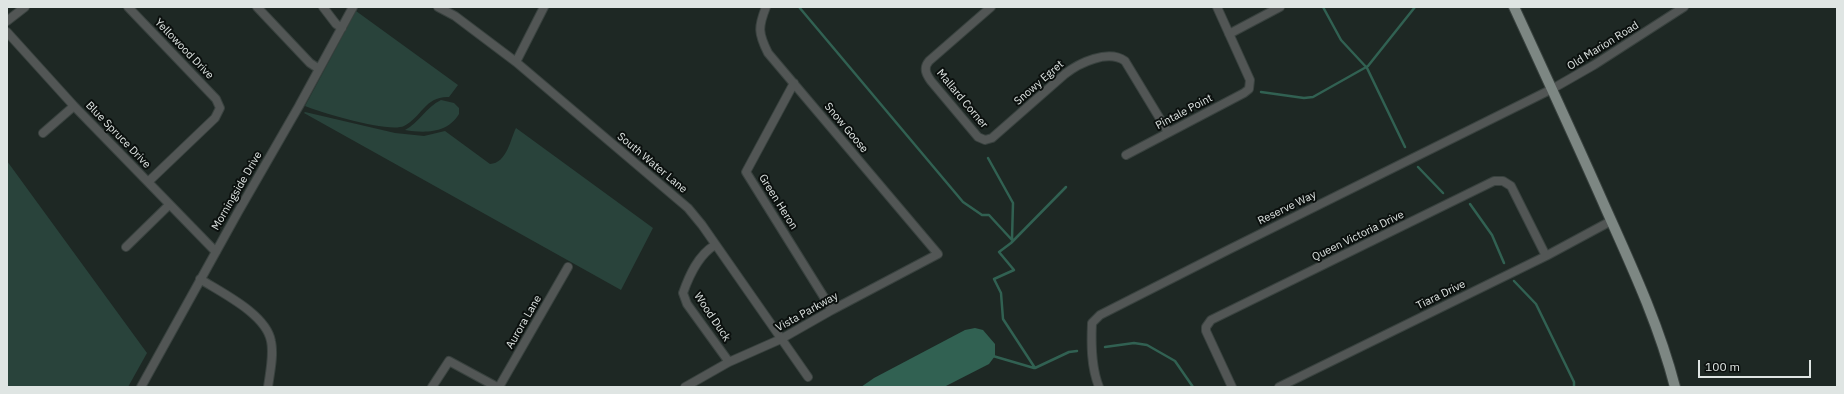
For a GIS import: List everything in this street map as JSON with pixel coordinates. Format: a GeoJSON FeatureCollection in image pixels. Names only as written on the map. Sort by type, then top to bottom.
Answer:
{"type":"FeatureCollection","features":[{"type":"Feature","properties":{"kind":"main road"},"geometry":{"type":"LineString","coordinates":[[1514,7],[1552,89],[1650,311],[1667,357],[1675,387]]}},
{"type":"Feature","properties":{"kind":"street"},"geometry":{"type":"LineString","coordinates":[[7,21],[25,7]]}},
{"type":"Feature","properties":{"kind":"street","name":"Yellowood Drive"},"geometry":{"type":"LineString","coordinates":[[128,7],[216,99],[220,108],[215,118],[148,182]]}},
{"type":"Feature","properties":{"kind":"street"},"geometry":{"type":"LineString","coordinates":[[257,7],[310,63],[319,69]]}},
{"type":"Feature","properties":{"kind":"street"},"geometry":{"type":"LineString","coordinates":[[323,7],[336,24],[342,28]]}},
{"type":"Feature","properties":{"kind":"street","name":"Morningside Drive"},"geometry":{"type":"LineString","coordinates":[[141,387],[200,278],[353,7]]}},
{"type":"Feature","properties":{"kind":"street","name":"South Water Lane"},"geometry":{"type":"LineString","coordinates":[[438,7],[455,16],[516,62],[688,208],[808,377]]}},
{"type":"Feature","properties":{"kind":"street"},"geometry":{"type":"LineString","coordinates":[[516,62],[544,7]]}},
{"type":"Feature","properties":{"kind":"street","name":"Snow Goose"},"geometry":{"type":"LineString","coordinates":[[766,7],[760,22],[760,36],[768,53],[938,254]]}},
{"type":"Feature","properties":{"kind":"street","name":"Mallard Corner"},"geometry":{"type":"LineString","coordinates":[[985,140],[978,137],[971,129],[931,81],[925,70],[929,61],[991,7]]}},
{"type":"Feature","properties":{"kind":"street"},"geometry":{"type":"LineString","coordinates":[[1217,7],[1229,34],[1280,7]]}},
{"type":"Feature","properties":{"kind":"street","name":"Old Marion Road"},"geometry":{"type":"LineString","coordinates":[[1552,89],[1594,65],[1684,7]]}},
{"type":"Feature","properties":{"kind":"street","name":"Blue Spruce Drive"},"geometry":{"type":"LineString","coordinates":[[7,32],[74,106],[216,252]]}},
{"type":"Feature","properties":{"kind":"street","name":"Pintale Point"},"geometry":{"type":"LineString","coordinates":[[1126,155],[1244,93],[1250,87],[1248,76],[1229,34]]}},
{"type":"Feature","properties":{"kind":"street","name":"Snowy Egret"},"geometry":{"type":"LineString","coordinates":[[985,140],[995,136],[1071,69],[1086,62],[1111,56],[1118,57],[1125,61],[1168,132]]}},
{"type":"Feature","properties":{"kind":"street","name":"Green Heron"},"geometry":{"type":"LineString","coordinates":[[794,83],[746,172],[832,310]]}},
{"type":"Feature","properties":{"kind":"street","name":"Reserve Way"},"geometry":{"type":"LineString","coordinates":[[1099,387],[1094,368],[1091,334],[1092,323],[1100,316],[1230,248],[1552,89]]}},
{"type":"Feature","properties":{"kind":"street"},"geometry":{"type":"LineString","coordinates":[[43,133],[74,106]]}},
{"type":"Feature","properties":{"kind":"street","name":"Queen Victoria Drive"},"geometry":{"type":"LineString","coordinates":[[1232,387],[1206,331],[1206,327],[1211,320],[1494,181],[1503,181],[1511,186],[1546,256]]}},
{"type":"Feature","properties":{"kind":"street"},"geometry":{"type":"LineString","coordinates":[[126,247],[169,205]]}},
{"type":"Feature","properties":{"kind":"street","name":"Tiara Drive"},"geometry":{"type":"LineString","coordinates":[[1279,387],[1546,256],[1611,221]]}},
{"type":"Feature","properties":{"kind":"street","name":"Wood Duck"},"geometry":{"type":"LineString","coordinates":[[715,245],[706,250],[700,258],[683,293],[687,304],[729,362]]}},
{"type":"Feature","properties":{"kind":"street","name":"Vista Parkway"},"geometry":{"type":"LineString","coordinates":[[685,387],[729,362],[781,339],[832,310],[938,254]]}},
{"type":"Feature","properties":{"kind":"street","name":"Aurora Lane"},"geometry":{"type":"LineString","coordinates":[[498,387],[568,267]]}},
{"type":"Feature","properties":{"kind":"street"},"geometry":{"type":"LineString","coordinates":[[200,278],[250,312],[264,325],[271,341],[268,387]]}},
{"type":"Feature","properties":{"kind":"street"},"geometry":{"type":"LineString","coordinates":[[432,387],[449,362],[498,387]]}},
{"type":"Feature","properties":{"kind":"shaded area"},"geometry":{"type":"Polygon","coordinates":[[[356,11],[458,85],[449,97],[434,100],[410,122],[404,126],[396,127],[371,125],[305,106],[356,11]]]}},
{"type":"Feature","properties":{"kind":"shaded area"},"geometry":{"type":"Polygon","coordinates":[[[441,100],[454,103],[459,108],[459,114],[454,121],[442,129],[435,131],[420,132],[405,130],[431,107],[441,100]]]}},
{"type":"Feature","properties":{"kind":"shaded area"},"geometry":{"type":"Polygon","coordinates":[[[304,113],[395,133],[424,136],[445,131],[490,164],[496,163],[504,155],[516,128],[653,228],[621,290],[304,113]]]}},
{"type":"Feature","properties":{"kind":"shaded area"},"geometry":{"type":"Polygon","coordinates":[[[7,161],[147,353],[128,387],[7,387],[7,161]]]}},
{"type":"Feature","properties":{"kind":"shaded area"},"geometry":{"type":"Polygon","coordinates":[[[975,328],[983,330],[995,344],[995,356],[989,364],[944,387],[861,387],[874,378],[965,330],[975,328]]]}},
{"type":"Feature","properties":{"kind":"waterway"},"geometry":{"type":"LineString","coordinates":[[799,7],[963,202],[982,215],[989,215],[1012,240]]}},
{"type":"Feature","properties":{"kind":"waterway"},"geometry":{"type":"LineString","coordinates":[[1323,7],[1341,40],[1367,68],[1405,147]]}},
{"type":"Feature","properties":{"kind":"waterway"},"geometry":{"type":"LineString","coordinates":[[1261,92],[1304,98],[1313,97],[1368,66],[1415,7]]}},
{"type":"Feature","properties":{"kind":"waterway"},"geometry":{"type":"LineString","coordinates":[[988,158],[1013,203],[1012,239]]}},
{"type":"Feature","properties":{"kind":"waterway"},"geometry":{"type":"LineString","coordinates":[[1418,167],[1443,193]]}},
{"type":"Feature","properties":{"kind":"waterway"},"geometry":{"type":"LineString","coordinates":[[1066,187],[1011,243],[999,252],[1014,270],[994,279],[1001,293],[1003,319],[1035,368],[1069,352],[1077,351]]}},
{"type":"Feature","properties":{"kind":"waterway"},"geometry":{"type":"LineString","coordinates":[[1470,204],[1492,235],[1504,263]]}},
{"type":"Feature","properties":{"kind":"waterway"},"geometry":{"type":"LineString","coordinates":[[1514,281],[1536,304],[1574,382],[1574,387]]}},
{"type":"Feature","properties":{"kind":"waterway"},"geometry":{"type":"LineString","coordinates":[[1105,347],[1134,343],[1147,345],[1175,361],[1193,387]]}},
{"type":"Feature","properties":{"kind":"waterway"},"geometry":{"type":"LineString","coordinates":[[993,356],[1034,368]]}}]}
